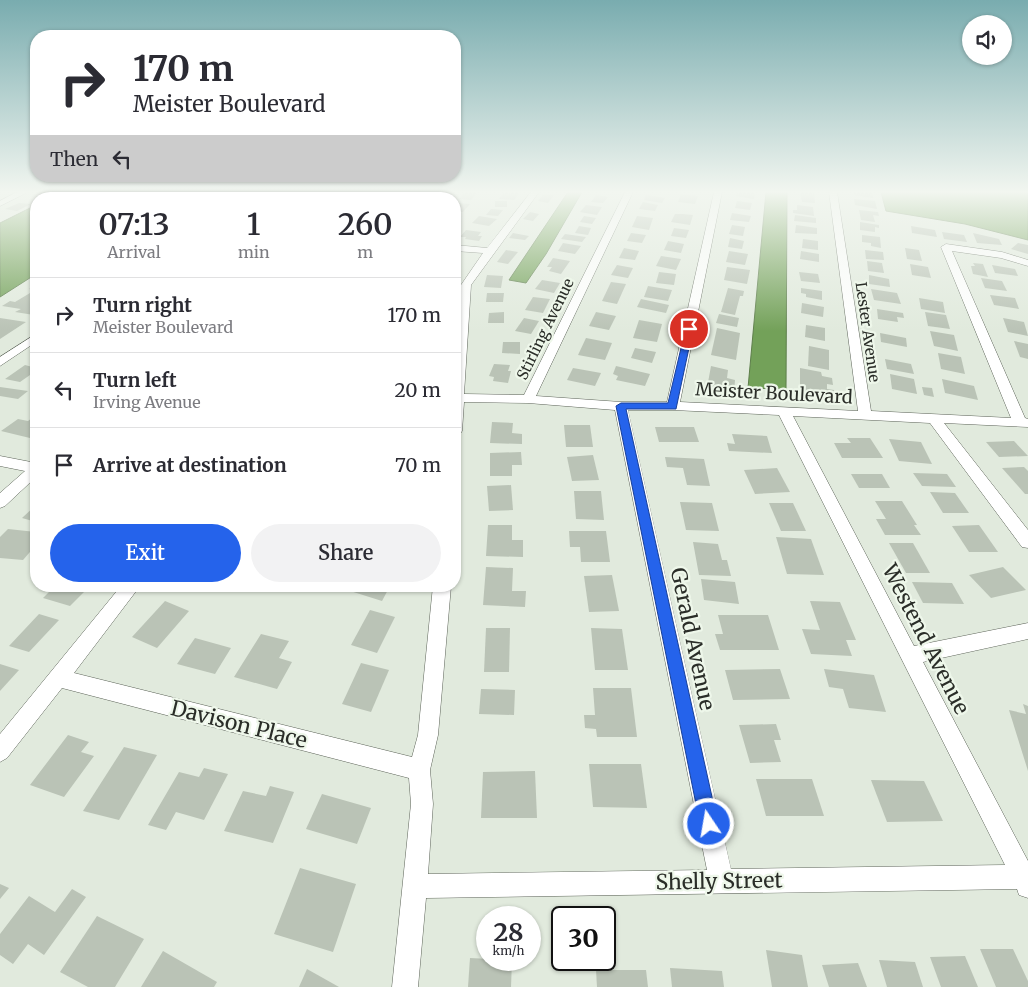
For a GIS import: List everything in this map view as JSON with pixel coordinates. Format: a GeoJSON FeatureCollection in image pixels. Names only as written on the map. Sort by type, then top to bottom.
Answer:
{"type":"FeatureCollection","features":[{"type":"Feature","properties":{"kind":"street"},"geometry":{"type":"LineString","coordinates":[[461,356],[466,285],[500,238]]}},
{"type":"Feature","properties":{"kind":"street","name":"Stirling Avenue"},"geometry":{"type":"LineString","coordinates":[[528,399],[606,238]]}},
{"type":"Feature","properties":{"kind":"street"},"geometry":{"type":"LineString","coordinates":[[673,406],[708,238]]}},
{"type":"Feature","properties":{"kind":"street","name":"Lester Avenue"},"geometry":{"type":"LineString","coordinates":[[840,238],[865,416]]}},
{"type":"Feature","properties":{"kind":"street"},"geometry":{"type":"LineString","coordinates":[[1024,423],[946,247],[1002,255],[1028,263]]}},
{"type":"Feature","properties":{"kind":"street"},"geometry":{"type":"LineString","coordinates":[[461,249],[490,251]]}},
{"type":"Feature","properties":{"kind":"street"},"geometry":{"type":"LineString","coordinates":[[0,362],[30,341]]}},
{"type":"Feature","properties":{"kind":"street","name":"Meister Boulevard"},"geometry":{"type":"LineString","coordinates":[[461,398],[528,399],[621,406],[673,406],[1024,423]]}},
{"type":"Feature","properties":{"kind":"street","name":"Gerald Avenue"},"geometry":{"type":"LineString","coordinates":[[621,406],[721,881]]}},
{"type":"Feature","properties":{"kind":"street","name":"Westend Avenue"},"geometry":{"type":"LineString","coordinates":[[784,412],[1025,882]]}},
{"type":"Feature","properties":{"kind":"street"},"geometry":{"type":"LineString","coordinates":[[934,419],[1028,542]]}},
{"type":"Feature","properties":{"kind":"street"},"geometry":{"type":"LineString","coordinates":[[0,461],[30,467]]}},
{"type":"Feature","properties":{"kind":"street"},"geometry":{"type":"LineString","coordinates":[[0,502],[30,474]]}},
{"type":"Feature","properties":{"kind":"street"},"geometry":{"type":"LineString","coordinates":[[0,751],[127,592]]}},
{"type":"Feature","properties":{"kind":"street"},"geometry":{"type":"LineString","coordinates":[[405,987],[422,804],[419,770],[428,735],[441,592]]}},
{"type":"Feature","properties":{"kind":"street"},"geometry":{"type":"LineString","coordinates":[[910,656],[1028,630]]}},
{"type":"Feature","properties":{"kind":"street","name":"Davison Place"},"geometry":{"type":"LineString","coordinates":[[58,678],[419,770]]}},
{"type":"Feature","properties":{"kind":"street","name":"Shelly Street"},"geometry":{"type":"LineString","coordinates":[[414,886],[721,881],[1025,882]]}},
{"type":"Feature","properties":{"kind":"shaded area"},"geometry":{"type":"Polygon","coordinates":[[[0,238],[30,238],[30,278],[0,297],[0,238]]]}},
{"type":"Feature","properties":{"kind":"shaded area"},"geometry":{"type":"Polygon","coordinates":[[[537,238],[555,238],[526,283],[509,280],[537,238]]]}},
{"type":"Feature","properties":{"kind":"shaded area"},"geometry":{"type":"Polygon","coordinates":[[[762,238],[787,238],[786,389],[748,388],[762,238]]]}},
{"type":"Feature","properties":{"kind":"building"},"geometry":{"type":"Polygon","coordinates":[[[465,238],[481,238],[479,241],[465,238]]]}},
{"type":"Feature","properties":{"kind":"building"},"geometry":{"type":"Polygon","coordinates":[[[509,238],[527,238],[525,240],[509,238]]]}},
{"type":"Feature","properties":{"kind":"building"},"geometry":{"type":"Polygon","coordinates":[[[562,238],[585,238],[582,242],[562,238]]]}},
{"type":"Feature","properties":{"kind":"building"},"geometry":{"type":"Polygon","coordinates":[[[628,238],[644,238],[642,243],[627,241],[628,238]]]}},
{"type":"Feature","properties":{"kind":"building"},"geometry":{"type":"Polygon","coordinates":[[[730,238],[744,241],[742,249],[728,247],[730,238]]]}},
{"type":"Feature","properties":{"kind":"building"},"geometry":{"type":"Polygon","coordinates":[[[862,238],[880,238],[881,248],[871,246],[871,243],[862,242],[862,238]]]}},
{"type":"Feature","properties":{"kind":"building"},"geometry":{"type":"Polygon","coordinates":[[[965,238],[967,242],[944,239],[965,238]]]}},
{"type":"Feature","properties":{"kind":"building"},"geometry":{"type":"Polygon","coordinates":[[[975,238],[995,238],[999,239],[1002,245],[977,243],[975,238]]]}},
{"type":"Feature","properties":{"kind":"building"},"geometry":{"type":"Polygon","coordinates":[[[803,239],[818,241],[818,250],[802,248],[803,239]]]}},
{"type":"Feature","properties":{"kind":"building"},"geometry":{"type":"Polygon","coordinates":[[[668,241],[684,244],[681,253],[664,250],[668,241]]]}},
{"type":"Feature","properties":{"kind":"building"},"geometry":{"type":"Polygon","coordinates":[[[563,243],[581,246],[575,254],[558,251],[563,243]]]}},
{"type":"Feature","properties":{"kind":"building"},"geometry":{"type":"Polygon","coordinates":[[[1018,243],[1028,245],[1028,254],[1011,249],[1018,243]]]}},
{"type":"Feature","properties":{"kind":"building"},"geometry":{"type":"Polygon","coordinates":[[[624,248],[639,251],[635,260],[619,258],[624,248]]]}},
{"type":"Feature","properties":{"kind":"building"},"geometry":{"type":"Polygon","coordinates":[[[905,248],[919,250],[922,261],[907,259],[905,248]]]}},
{"type":"Feature","properties":{"kind":"building"},"geometry":{"type":"Polygon","coordinates":[[[506,250],[518,252],[508,264],[497,262],[506,250]]]}},
{"type":"Feature","properties":{"kind":"building"},"geometry":{"type":"Polygon","coordinates":[[[865,250],[883,252],[884,260],[866,259],[865,250]]]}},
{"type":"Feature","properties":{"kind":"building"},"geometry":{"type":"Polygon","coordinates":[[[729,251],[748,254],[745,265],[726,262],[729,251]]]}},
{"type":"Feature","properties":{"kind":"building"},"geometry":{"type":"Polygon","coordinates":[[[801,251],[819,254],[819,262],[800,259],[801,251]]]}},
{"type":"Feature","properties":{"kind":"building"},"geometry":{"type":"Polygon","coordinates":[[[661,256],[681,259],[676,270],[656,266],[661,256]]]}},
{"type":"Feature","properties":{"kind":"building"},"geometry":{"type":"Polygon","coordinates":[[[553,258],[570,261],[561,274],[549,271],[552,267],[547,267],[553,258]]]}},
{"type":"Feature","properties":{"kind":"building"},"geometry":{"type":"Polygon","coordinates":[[[867,261],[882,263],[884,273],[868,271],[867,261]]]}},
{"type":"Feature","properties":{"kind":"building"},"geometry":{"type":"Polygon","coordinates":[[[973,263],[983,264],[988,277],[973,274],[971,266],[975,266],[973,263]]]}},
{"type":"Feature","properties":{"kind":"building"},"geometry":{"type":"Polygon","coordinates":[[[910,264],[928,267],[931,278],[912,275],[910,264]]]}},
{"type":"Feature","properties":{"kind":"building"},"geometry":{"type":"Polygon","coordinates":[[[617,265],[633,268],[628,278],[611,275],[617,265]]]}},
{"type":"Feature","properties":{"kind":"building"},"geometry":{"type":"Polygon","coordinates":[[[992,265],[1015,269],[1018,276],[995,273],[992,265]]]}},
{"type":"Feature","properties":{"kind":"building"},"geometry":{"type":"Polygon","coordinates":[[[727,267],[750,270],[747,284],[724,280],[727,267]]]}},
{"type":"Feature","properties":{"kind":"building"},"geometry":{"type":"Polygon","coordinates":[[[659,272],[676,274],[674,285],[656,283],[659,272]]]}},
{"type":"Feature","properties":{"kind":"building"},"geometry":{"type":"Polygon","coordinates":[[[799,272],[818,274],[820,283],[801,281],[799,272]]]}},
{"type":"Feature","properties":{"kind":"building"},"geometry":{"type":"Polygon","coordinates":[[[487,275],[503,276],[501,288],[484,287],[487,275]]]}},
{"type":"Feature","properties":{"kind":"building"},"geometry":{"type":"Polygon","coordinates":[[[869,275],[889,279],[890,287],[869,284],[869,275]]]}},
{"type":"Feature","properties":{"kind":"building"},"geometry":{"type":"Polygon","coordinates":[[[981,278],[1002,281],[1007,291],[985,288],[981,278]]]}},
{"type":"Feature","properties":{"kind":"building"},"geometry":{"type":"Polygon","coordinates":[[[542,280],[560,283],[554,293],[535,289],[542,280]]]}},
{"type":"Feature","properties":{"kind":"building"},"geometry":{"type":"Polygon","coordinates":[[[611,282],[626,284],[617,304],[602,301],[611,282]]]}},
{"type":"Feature","properties":{"kind":"building"},"geometry":{"type":"Polygon","coordinates":[[[648,286],[672,290],[668,301],[644,297],[648,286]]]}},
{"type":"Feature","properties":{"kind":"building"},"geometry":{"type":"Polygon","coordinates":[[[728,288],[744,291],[743,296],[740,296],[735,315],[721,312],[728,288]]]}},
{"type":"Feature","properties":{"kind":"building"},"geometry":{"type":"Polygon","coordinates":[[[801,288],[822,291],[822,300],[806,297],[806,294],[801,293],[801,288]]]}},
{"type":"Feature","properties":{"kind":"building"},"geometry":{"type":"Polygon","coordinates":[[[871,289],[897,293],[901,304],[874,300],[871,289]]]}},
{"type":"Feature","properties":{"kind":"building"},"geometry":{"type":"Polygon","coordinates":[[[30,293],[30,314],[15,312],[21,309],[2,306],[10,301],[15,302],[30,293]]]}},
{"type":"Feature","properties":{"kind":"building"},"geometry":{"type":"Polygon","coordinates":[[[487,293],[504,293],[503,302],[486,302],[487,293]]]}},
{"type":"Feature","properties":{"kind":"building"},"geometry":{"type":"Polygon","coordinates":[[[990,295],[1015,298],[1019,309],[994,305],[990,295]]]}},
{"type":"Feature","properties":{"kind":"building"},"geometry":{"type":"Polygon","coordinates":[[[533,297],[550,299],[543,313],[525,310],[533,297]]]}},
{"type":"Feature","properties":{"kind":"building"},"geometry":{"type":"Polygon","coordinates":[[[919,298],[943,302],[945,313],[921,309],[919,298]]]}},
{"type":"Feature","properties":{"kind":"building"},"geometry":{"type":"Polygon","coordinates":[[[641,299],[669,305],[666,313],[637,307],[641,299]]]}},
{"type":"Feature","properties":{"kind":"building"},"geometry":{"type":"Polygon","coordinates":[[[802,303],[824,307],[823,317],[801,313],[802,303]]]}},
{"type":"Feature","properties":{"kind":"building"},"geometry":{"type":"Polygon","coordinates":[[[877,309],[903,313],[904,318],[897,317],[898,322],[878,319],[877,309]]]}},
{"type":"Feature","properties":{"kind":"building"},"geometry":{"type":"Polygon","coordinates":[[[504,312],[504,323],[488,323],[489,313],[504,312]]]}},
{"type":"Feature","properties":{"kind":"building"},"geometry":{"type":"Polygon","coordinates":[[[596,312],[616,316],[609,330],[589,326],[596,312]]]}},
{"type":"Feature","properties":{"kind":"building"},"geometry":{"type":"Polygon","coordinates":[[[925,312],[946,315],[950,329],[928,326],[925,312]]]}},
{"type":"Feature","properties":{"kind":"building"},"geometry":{"type":"Polygon","coordinates":[[[719,314],[739,318],[737,327],[716,323],[719,314]]]}},
{"type":"Feature","properties":{"kind":"building"},"geometry":{"type":"Polygon","coordinates":[[[0,318],[26,322],[0,339],[0,318]]]}},
{"type":"Feature","properties":{"kind":"building"},"geometry":{"type":"Polygon","coordinates":[[[524,318],[539,321],[531,334],[515,331],[524,318]]]}},
{"type":"Feature","properties":{"kind":"building"},"geometry":{"type":"Polygon","coordinates":[[[1003,318],[1024,322],[1028,336],[1008,332],[1003,318]]]}},
{"type":"Feature","properties":{"kind":"building"},"geometry":{"type":"Polygon","coordinates":[[[639,320],[662,324],[657,342],[633,338],[639,320]]]}},
{"type":"Feature","properties":{"kind":"building"},"geometry":{"type":"Polygon","coordinates":[[[806,325],[825,328],[825,341],[805,337],[806,325]]]}},
{"type":"Feature","properties":{"kind":"building"},"geometry":{"type":"Polygon","coordinates":[[[717,328],[740,333],[736,360],[711,355],[717,328]]]}},
{"type":"Feature","properties":{"kind":"building"},"geometry":{"type":"Polygon","coordinates":[[[930,331],[954,335],[958,351],[934,346],[930,331]]]}},
{"type":"Feature","properties":{"kind":"building"},"geometry":{"type":"Polygon","coordinates":[[[880,333],[906,338],[907,347],[881,342],[880,333]]]}},
{"type":"Feature","properties":{"kind":"building"},"geometry":{"type":"Polygon","coordinates":[[[586,338],[612,343],[605,360],[578,355],[586,338]]]}},
{"type":"Feature","properties":{"kind":"building"},"geometry":{"type":"Polygon","coordinates":[[[1014,341],[1028,344],[1028,359],[1020,357],[1014,341]]]}},
{"type":"Feature","properties":{"kind":"building"},"geometry":{"type":"Polygon","coordinates":[[[503,342],[520,342],[520,354],[502,353],[503,342]]]}},
{"type":"Feature","properties":{"kind":"building"},"geometry":{"type":"Polygon","coordinates":[[[809,346],[829,350],[829,370],[808,366],[809,346]]]}},
{"type":"Feature","properties":{"kind":"building"},"geometry":{"type":"Polygon","coordinates":[[[635,348],[656,352],[652,363],[631,358],[635,348]]]}},
{"type":"Feature","properties":{"kind":"building"},"geometry":{"type":"Polygon","coordinates":[[[938,353],[961,357],[965,374],[941,369],[938,353]]]}},
{"type":"Feature","properties":{"kind":"building"},"geometry":{"type":"Polygon","coordinates":[[[885,359],[911,364],[914,374],[887,369],[885,359]]]}},
{"type":"Feature","properties":{"kind":"building"},"geometry":{"type":"Polygon","coordinates":[[[494,364],[510,365],[508,371],[511,371],[508,383],[493,381],[494,377],[489,376],[494,364]]]}},
{"type":"Feature","properties":{"kind":"building"},"geometry":{"type":"Polygon","coordinates":[[[25,365],[30,366],[30,375],[20,382],[5,379],[25,365]]]}},
{"type":"Feature","properties":{"kind":"building"},"geometry":{"type":"Polygon","coordinates":[[[616,366],[650,374],[645,386],[616,380],[618,376],[613,374],[616,366]]]}},
{"type":"Feature","properties":{"kind":"building"},"geometry":{"type":"Polygon","coordinates":[[[711,366],[728,370],[727,378],[735,380],[734,393],[707,388],[711,366]]]}},
{"type":"Feature","properties":{"kind":"building"},"geometry":{"type":"Polygon","coordinates":[[[573,368],[601,373],[595,386],[567,380],[573,368]]]}},
{"type":"Feature","properties":{"kind":"building"},"geometry":{"type":"Polygon","coordinates":[[[800,368],[821,372],[822,376],[832,378],[833,385],[827,384],[827,389],[834,390],[834,398],[800,392],[800,368]]]}},
{"type":"Feature","properties":{"kind":"building"},"geometry":{"type":"Polygon","coordinates":[[[890,374],[914,379],[917,394],[892,389],[890,374]]]}},
{"type":"Feature","properties":{"kind":"building"},"geometry":{"type":"Polygon","coordinates":[[[942,379],[974,386],[978,400],[945,393],[942,379]]]}},
{"type":"Feature","properties":{"kind":"building"},"geometry":{"type":"Polygon","coordinates":[[[0,387],[28,391],[18,399],[0,396],[0,387]]]}},
{"type":"Feature","properties":{"kind":"building"},"geometry":{"type":"Polygon","coordinates":[[[922,387],[932,388],[934,397],[924,395],[922,387]]]}},
{"type":"Feature","properties":{"kind":"building"},"geometry":{"type":"Polygon","coordinates":[[[18,419],[28,421],[30,420],[30,438],[1,431],[18,419]]]}},
{"type":"Feature","properties":{"kind":"building"},"geometry":{"type":"Polygon","coordinates":[[[492,422],[513,423],[512,433],[522,434],[522,444],[490,443],[492,422]]]}},
{"type":"Feature","properties":{"kind":"building"},"geometry":{"type":"Polygon","coordinates":[[[564,425],[590,425],[593,447],[566,447],[564,425]]]}},
{"type":"Feature","properties":{"kind":"building"},"geometry":{"type":"Polygon","coordinates":[[[655,427],[694,427],[699,442],[659,442],[655,427]]]}},
{"type":"Feature","properties":{"kind":"building"},"geometry":{"type":"Polygon","coordinates":[[[732,434],[767,436],[772,453],[729,451],[727,443],[735,444],[732,434]]]}},
{"type":"Feature","properties":{"kind":"building"},"geometry":{"type":"Polygon","coordinates":[[[847,438],[870,438],[883,458],[842,458],[834,443],[851,443],[847,438]]]}},
{"type":"Feature","properties":{"kind":"building"},"geometry":{"type":"Polygon","coordinates":[[[889,439],[921,442],[932,464],[899,461],[889,439]]]}},
{"type":"Feature","properties":{"kind":"building"},"geometry":{"type":"Polygon","coordinates":[[[1014,441],[1028,456],[999,457],[986,442],[1014,441]]]}},
{"type":"Feature","properties":{"kind":"building"},"geometry":{"type":"Polygon","coordinates":[[[521,452],[522,465],[512,465],[512,476],[490,476],[490,453],[521,452]]]}},
{"type":"Feature","properties":{"kind":"building"},"geometry":{"type":"Polygon","coordinates":[[[593,455],[599,480],[572,481],[567,457],[593,455]]]}},
{"type":"Feature","properties":{"kind":"building"},"geometry":{"type":"Polygon","coordinates":[[[665,457],[704,459],[710,486],[687,485],[683,468],[667,467],[665,457]]]}},
{"type":"Feature","properties":{"kind":"building"},"geometry":{"type":"Polygon","coordinates":[[[1024,467],[1028,471],[1028,494],[1025,494],[1002,468],[1024,467]]]}},
{"type":"Feature","properties":{"kind":"building"},"geometry":{"type":"Polygon","coordinates":[[[777,468],[790,492],[755,494],[744,470],[777,468]]]}},
{"type":"Feature","properties":{"kind":"building"},"geometry":{"type":"Polygon","coordinates":[[[913,473],[947,474],[956,487],[922,486],[913,473]]]}},
{"type":"Feature","properties":{"kind":"building"},"geometry":{"type":"Polygon","coordinates":[[[851,474],[882,474],[890,488],[859,488],[851,474]]]}},
{"type":"Feature","properties":{"kind":"building"},"geometry":{"type":"Polygon","coordinates":[[[511,485],[513,510],[489,511],[487,486],[511,485]]]}},
{"type":"Feature","properties":{"kind":"building"},"geometry":{"type":"Polygon","coordinates":[[[574,491],[601,491],[604,520],[576,519],[574,491]]]}},
{"type":"Feature","properties":{"kind":"building"},"geometry":{"type":"Polygon","coordinates":[[[930,492],[955,493],[969,513],[943,513],[930,492]]]}},
{"type":"Feature","properties":{"kind":"building"},"geometry":{"type":"Polygon","coordinates":[[[875,501],[902,501],[921,535],[885,535],[876,519],[886,519],[875,501]]]}},
{"type":"Feature","properties":{"kind":"building"},"geometry":{"type":"Polygon","coordinates":[[[680,502],[712,503],[719,531],[686,530],[680,502]]]}},
{"type":"Feature","properties":{"kind":"building"},"geometry":{"type":"Polygon","coordinates":[[[769,503],[793,503],[806,531],[781,531],[769,503]]]}},
{"type":"Feature","properties":{"kind":"building"},"geometry":{"type":"Polygon","coordinates":[[[30,511],[30,520],[22,518],[30,511]]]}},
{"type":"Feature","properties":{"kind":"building"},"geometry":{"type":"Polygon","coordinates":[[[488,525],[512,525],[512,540],[523,540],[523,557],[486,556],[488,525]]]}},
{"type":"Feature","properties":{"kind":"building"},"geometry":{"type":"Polygon","coordinates":[[[979,525],[998,552],[969,552],[952,526],[979,525]]]}},
{"type":"Feature","properties":{"kind":"building"},"geometry":{"type":"Polygon","coordinates":[[[8,529],[30,531],[30,552],[23,560],[0,558],[0,537],[8,529]]]}},
{"type":"Feature","properties":{"kind":"building"},"geometry":{"type":"Polygon","coordinates":[[[569,531],[606,531],[610,562],[581,562],[580,547],[570,547],[569,531]]]}},
{"type":"Feature","properties":{"kind":"building"},"geometry":{"type":"Polygon","coordinates":[[[776,537],[811,539],[824,575],[787,574],[776,537]]]}},
{"type":"Feature","properties":{"kind":"building"},"geometry":{"type":"Polygon","coordinates":[[[693,542],[718,544],[722,560],[727,560],[731,576],[699,575],[693,542]]]}},
{"type":"Feature","properties":{"kind":"building"},"geometry":{"type":"Polygon","coordinates":[[[889,543],[913,543],[930,573],[906,573],[889,543]]]}},
{"type":"Feature","properties":{"kind":"building"},"geometry":{"type":"Polygon","coordinates":[[[486,567],[513,568],[512,591],[526,591],[525,607],[483,605],[486,567]]]}},
{"type":"Feature","properties":{"kind":"building"},"geometry":{"type":"Polygon","coordinates":[[[1003,567],[1026,590],[991,598],[969,575],[1003,567]]]}},
{"type":"Feature","properties":{"kind":"building"},"geometry":{"type":"Polygon","coordinates":[[[612,575],[619,611],[589,612],[584,576],[612,575]]]}},
{"type":"Feature","properties":{"kind":"building"},"geometry":{"type":"Polygon","coordinates":[[[701,579],[735,582],[739,604],[704,600],[701,579]]]}},
{"type":"Feature","properties":{"kind":"building"},"geometry":{"type":"Polygon","coordinates":[[[912,582],[952,583],[964,604],[923,603],[912,582]]]}},
{"type":"Feature","properties":{"kind":"building"},"geometry":{"type":"Polygon","coordinates":[[[49,592],[84,592],[70,606],[43,598],[49,592]]]}},
{"type":"Feature","properties":{"kind":"building"},"geometry":{"type":"Polygon","coordinates":[[[353,592],[387,592],[382,601],[353,592]]]}},
{"type":"Feature","properties":{"kind":"building"},"geometry":{"type":"Polygon","coordinates":[[[165,601],[189,611],[157,648],[132,637],[165,601]]]}},
{"type":"Feature","properties":{"kind":"building"},"geometry":{"type":"Polygon","coordinates":[[[810,601],[840,602],[856,640],[846,640],[852,656],[811,654],[802,629],[820,630],[810,601]]]}},
{"type":"Feature","properties":{"kind":"building"},"geometry":{"type":"Polygon","coordinates":[[[370,610],[395,617],[377,653],[351,645],[370,610]]]}},
{"type":"Feature","properties":{"kind":"building"},"geometry":{"type":"Polygon","coordinates":[[[39,614],[59,620],[29,652],[9,646],[39,614]]]}},
{"type":"Feature","properties":{"kind":"building"},"geometry":{"type":"Polygon","coordinates":[[[718,615],[768,615],[779,650],[720,650],[715,634],[723,634],[718,615]]]}},
{"type":"Feature","properties":{"kind":"building"},"geometry":{"type":"Polygon","coordinates":[[[486,628],[510,628],[509,672],[484,672],[486,628]]]}},
{"type":"Feature","properties":{"kind":"building"},"geometry":{"type":"Polygon","coordinates":[[[591,628],[622,629],[628,670],[595,670],[591,628]]]}},
{"type":"Feature","properties":{"kind":"building"},"geometry":{"type":"Polygon","coordinates":[[[261,634],[289,641],[279,658],[292,662],[277,689],[234,677],[261,634]]]}},
{"type":"Feature","properties":{"kind":"building"},"geometry":{"type":"Polygon","coordinates":[[[195,638],[231,648],[215,674],[177,664],[195,638]]]}},
{"type":"Feature","properties":{"kind":"building"},"geometry":{"type":"Polygon","coordinates":[[[361,663],[389,670],[371,712],[342,704],[361,663]]]}},
{"type":"Feature","properties":{"kind":"building"},"geometry":{"type":"Polygon","coordinates":[[[0,664],[19,670],[0,691],[0,664]]]}},
{"type":"Feature","properties":{"kind":"building"},"geometry":{"type":"Polygon","coordinates":[[[780,669],[790,699],[733,700],[725,670],[780,669]]]}},
{"type":"Feature","properties":{"kind":"building"},"geometry":{"type":"Polygon","coordinates":[[[824,669],[874,675],[886,712],[849,708],[843,689],[829,687],[824,669]]]}},
{"type":"Feature","properties":{"kind":"building"},"geometry":{"type":"Polygon","coordinates":[[[593,688],[631,688],[637,737],[597,737],[596,729],[585,728],[584,715],[595,715],[593,688]]]}},
{"type":"Feature","properties":{"kind":"building"},"geometry":{"type":"Polygon","coordinates":[[[481,689],[515,690],[514,715],[479,714],[481,689]]]}},
{"type":"Feature","properties":{"kind":"building"},"geometry":{"type":"Polygon","coordinates":[[[1023,704],[1028,706],[1028,771],[1009,710],[1026,714],[1023,704]]]}},
{"type":"Feature","properties":{"kind":"building"},"geometry":{"type":"Polygon","coordinates":[[[776,724],[781,740],[774,740],[781,762],[750,763],[739,725],[776,724]]]}},
{"type":"Feature","properties":{"kind":"building"},"geometry":{"type":"Polygon","coordinates":[[[68,735],[89,742],[81,752],[94,756],[64,797],[30,785],[68,735]]]}},
{"type":"Feature","properties":{"kind":"building"},"geometry":{"type":"Polygon","coordinates":[[[124,747],[157,755],[119,820],[83,811],[124,747]]]}},
{"type":"Feature","properties":{"kind":"building"},"geometry":{"type":"Polygon","coordinates":[[[589,764],[641,764],[647,808],[593,807],[589,764]]]}},
{"type":"Feature","properties":{"kind":"building"},"geometry":{"type":"Polygon","coordinates":[[[204,768],[228,774],[204,820],[176,812],[166,830],[148,825],[179,772],[199,777],[204,768]]]}},
{"type":"Feature","properties":{"kind":"building"},"geometry":{"type":"Polygon","coordinates":[[[535,771],[537,818],[481,818],[483,772],[535,771]]]}},
{"type":"Feature","properties":{"kind":"building"},"geometry":{"type":"Polygon","coordinates":[[[756,779],[812,779],[824,816],[766,816],[756,779]]]}},
{"type":"Feature","properties":{"kind":"building"},"geometry":{"type":"Polygon","coordinates":[[[871,780],[924,781],[943,821],[887,822],[871,780]]]}},
{"type":"Feature","properties":{"kind":"building"},"geometry":{"type":"Polygon","coordinates":[[[270,786],[294,792],[273,843],[224,831],[243,791],[266,796],[270,786]]]}},
{"type":"Feature","properties":{"kind":"building"},"geometry":{"type":"Polygon","coordinates":[[[322,794],[371,808],[357,844],[306,829],[322,794]]]}},
{"type":"Feature","properties":{"kind":"building"},"geometry":{"type":"Polygon","coordinates":[[[300,868],[356,884],[333,952],[274,934],[300,868]]]}},
{"type":"Feature","properties":{"kind":"building"},"geometry":{"type":"Polygon","coordinates":[[[0,884],[9,888],[0,899],[0,884]]]}},
{"type":"Feature","properties":{"kind":"building"},"geometry":{"type":"Polygon","coordinates":[[[72,889],[86,897],[44,955],[28,944],[13,964],[0,955],[0,934],[29,896],[55,912],[72,889]]]}},
{"type":"Feature","properties":{"kind":"building"},"geometry":{"type":"Polygon","coordinates":[[[97,916],[144,939],[115,987],[88,987],[60,972],[97,916]]]}},
{"type":"Feature","properties":{"kind":"building"},"geometry":{"type":"Polygon","coordinates":[[[980,949],[1013,949],[1028,981],[1028,987],[996,987],[980,949]]]}},
{"type":"Feature","properties":{"kind":"building"},"geometry":{"type":"Polygon","coordinates":[[[766,950],[802,955],[808,987],[772,987],[766,950]]]}},
{"type":"Feature","properties":{"kind":"building"},"geometry":{"type":"Polygon","coordinates":[[[163,951],[217,982],[214,987],[141,987],[163,951]]]}},
{"type":"Feature","properties":{"kind":"building"},"geometry":{"type":"Polygon","coordinates":[[[965,956],[978,987],[941,987],[930,957],[965,956]]]}},
{"type":"Feature","properties":{"kind":"building"},"geometry":{"type":"Polygon","coordinates":[[[470,958],[476,958],[476,971],[512,971],[511,987],[468,987],[470,958]]]}},
{"type":"Feature","properties":{"kind":"building"},"geometry":{"type":"Polygon","coordinates":[[[879,960],[915,962],[923,987],[887,987],[879,960]]]}},
{"type":"Feature","properties":{"kind":"building"},"geometry":{"type":"Polygon","coordinates":[[[858,963],[867,987],[829,987],[822,965],[858,963]]]}},
{"type":"Feature","properties":{"kind":"building"},"geometry":{"type":"Polygon","coordinates":[[[670,968],[722,971],[724,987],[672,987],[670,968]]]}},
{"type":"Feature","properties":{"kind":"building"},"geometry":{"type":"Polygon","coordinates":[[[307,969],[339,987],[299,987],[307,969]]]}},
{"type":"Feature","properties":{"kind":"building"},"geometry":{"type":"Polygon","coordinates":[[[646,970],[648,987],[597,987],[596,971],[646,970]]]}},
{"type":"Feature","properties":{"kind":"route"},"geometry":{"type":"LineString","coordinates":[[689,329],[673,406],[621,406],[709,824]]}}]}
